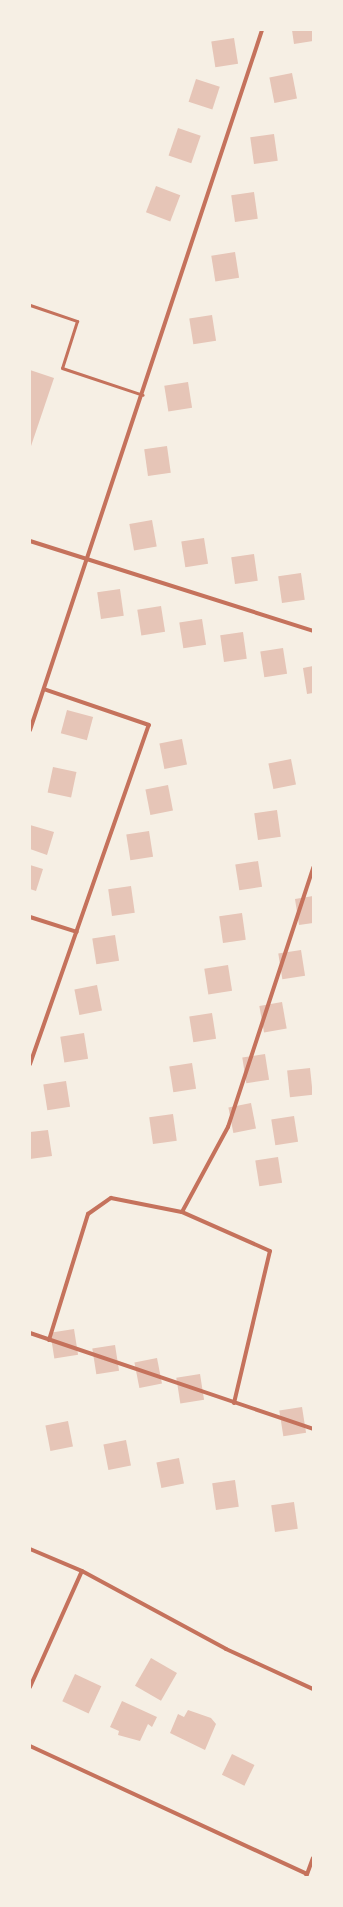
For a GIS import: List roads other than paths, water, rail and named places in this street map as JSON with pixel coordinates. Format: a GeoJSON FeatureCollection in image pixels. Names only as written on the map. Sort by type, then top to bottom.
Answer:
{"type":"FeatureCollection","features":[{"type":"Feature","properties":{"kind":"street"},"geometry":{"type":"LineString","coordinates":[[30,730],[88,562],[262,30]]}},
{"type":"Feature","properties":{"kind":"street"},"geometry":{"type":"LineString","coordinates":[[30,541],[88,562],[313,631]]}},
{"type":"Feature","properties":{"kind":"street"},"geometry":{"type":"LineString","coordinates":[[30,1064],[149,725],[44,689]]}},
{"type":"Feature","properties":{"kind":"street"},"geometry":{"type":"LineString","coordinates":[[182,1212],[228,1126],[313,868]]}},
{"type":"Feature","properties":{"kind":"street"},"geometry":{"type":"LineString","coordinates":[[30,917],[77,932]]}},
{"type":"Feature","properties":{"kind":"street"},"geometry":{"type":"LineString","coordinates":[[49,1340],[88,1214],[111,1198],[182,1212],[270,1251],[234,1403]]}},
{"type":"Feature","properties":{"kind":"street"},"geometry":{"type":"LineString","coordinates":[[30,1333],[313,1429]]}},
{"type":"Feature","properties":{"kind":"street"},"geometry":{"type":"LineString","coordinates":[[30,1549],[82,1571],[226,1649],[313,1689]]}},
{"type":"Feature","properties":{"kind":"street"},"geometry":{"type":"LineString","coordinates":[[30,1687],[82,1571]]}},
{"type":"Feature","properties":{"kind":"street"},"geometry":{"type":"LineString","coordinates":[[30,1746],[307,1875],[313,1858]]}},
{"type":"Feature","properties":{"kind":"lane"},"geometry":{"type":"LineString","coordinates":[[30,305],[77,321],[62,368],[143,395]]}}]}
